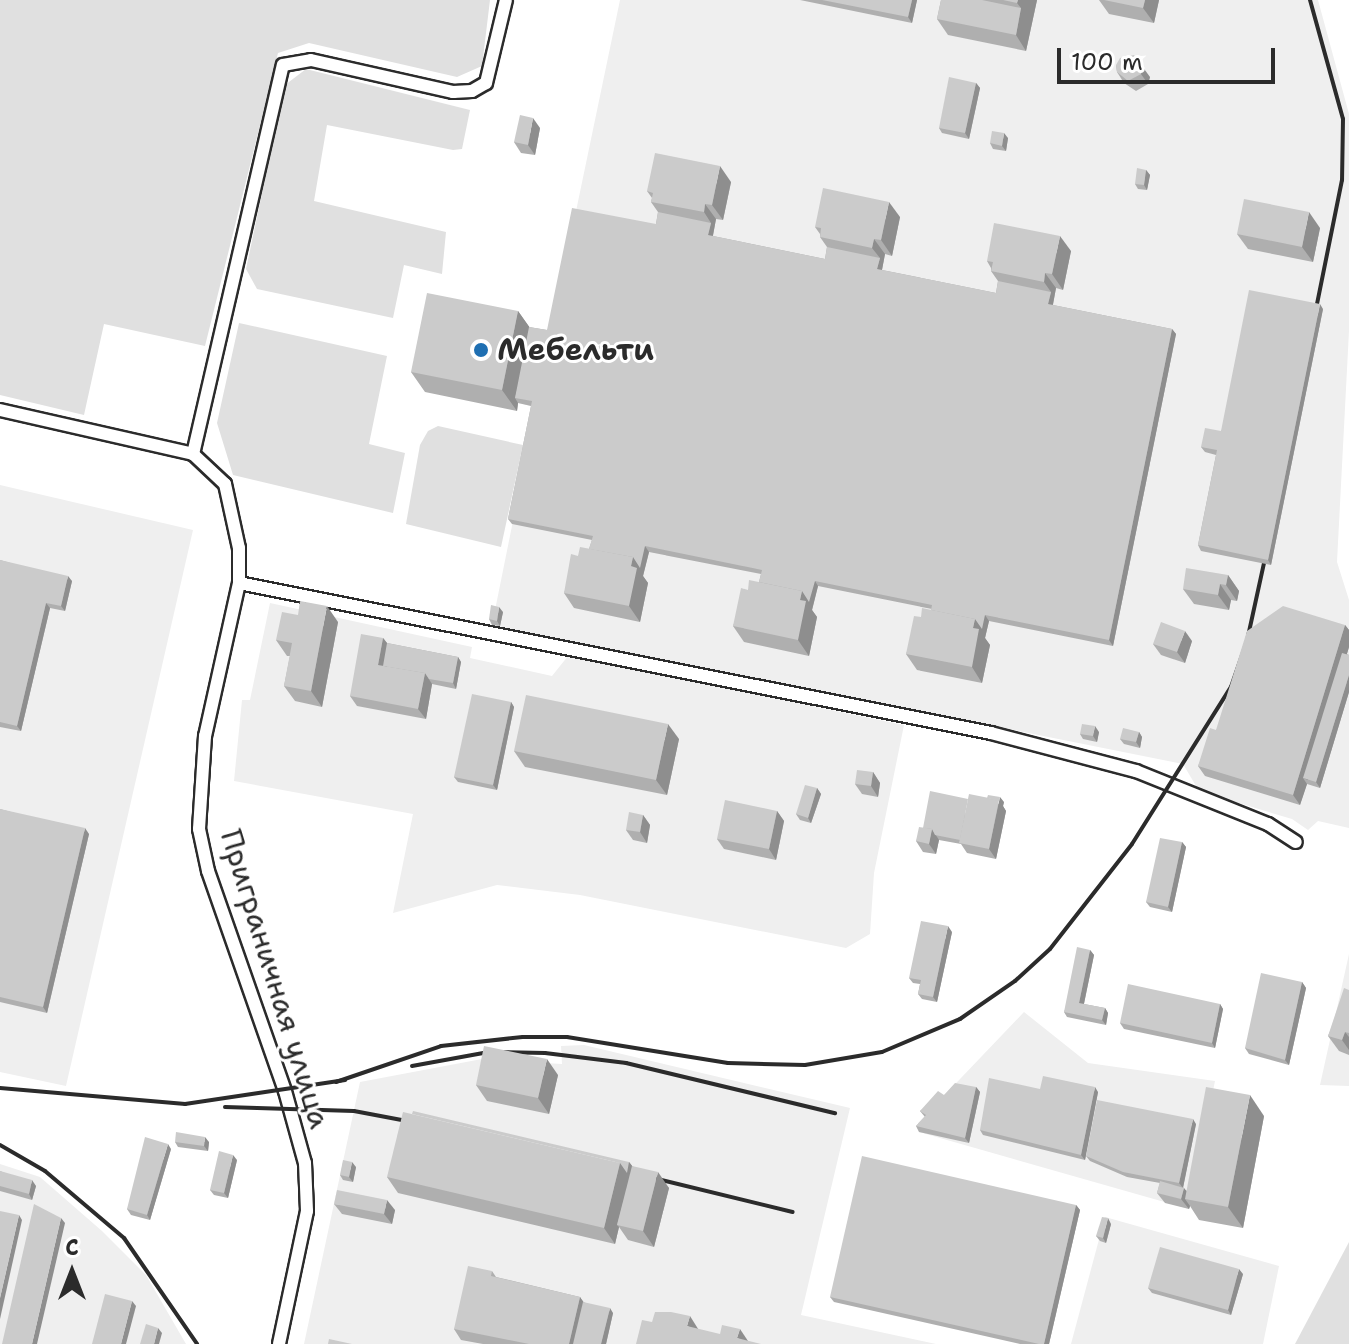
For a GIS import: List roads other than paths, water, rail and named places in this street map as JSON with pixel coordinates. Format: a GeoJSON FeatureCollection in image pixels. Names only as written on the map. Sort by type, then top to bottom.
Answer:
{"type":"FeatureCollection","features":[{"type":"Feature","properties":{"kind":"street"},"geometry":{"type":"LineString","coordinates":[[0,410],[193,454],[283,65],[311,60],[453,92],[472,91],[486,83],[506,0]]}},
{"type":"Feature","properties":{"kind":"street","name":"Приграничная улица"},"geometry":{"type":"LineString","coordinates":[[193,454],[225,484],[239,548],[239,583],[205,736],[199,829],[208,871],[285,1091],[305,1163],[307,1211],[279,1344]]}},
{"type":"Feature","properties":{"kind":"street"},"geometry":{"type":"LineString","coordinates":[[239,583],[991,733],[1148,775],[1268,824],[1296,842]]}},
{"type":"Feature","properties":{"kind":"railway"},"geometry":{"type":"LineString","coordinates":[[1310,0],[1343,119],[1342,180],[1313,324]]}},
{"type":"Feature","properties":{"kind":"railway"},"geometry":{"type":"LineString","coordinates":[[336,1082],[441,1046],[523,1037],[567,1037],[728,1063],[805,1065],[882,1052],[960,1019],[1015,981],[1050,949],[1132,844],[1231,687],[1247,641],[1269,540]]}},
{"type":"Feature","properties":{"kind":"railway"},"geometry":{"type":"LineString","coordinates":[[412,1066],[489,1052],[545,1053],[626,1063],[835,1113]]}},
{"type":"Feature","properties":{"kind":"railway"},"geometry":{"type":"LineString","coordinates":[[0,1088],[185,1104],[345,1080]]}},
{"type":"Feature","properties":{"kind":"railway"},"geometry":{"type":"LineString","coordinates":[[225,1107],[354,1111],[423,1124]]}},
{"type":"Feature","properties":{"kind":"railway"},"geometry":{"type":"LineString","coordinates":[[0,1145],[45,1171],[124,1238],[197,1344]]}},
{"type":"Feature","properties":{"kind":"railway"},"geometry":{"type":"LineString","coordinates":[[641,1175],[793,1212]]}},
{"type":"Feature","properties":{"kind":"place","name":"Мебельти"},"geometry":{"type":"Point","coordinates":[481,350]}}]}
